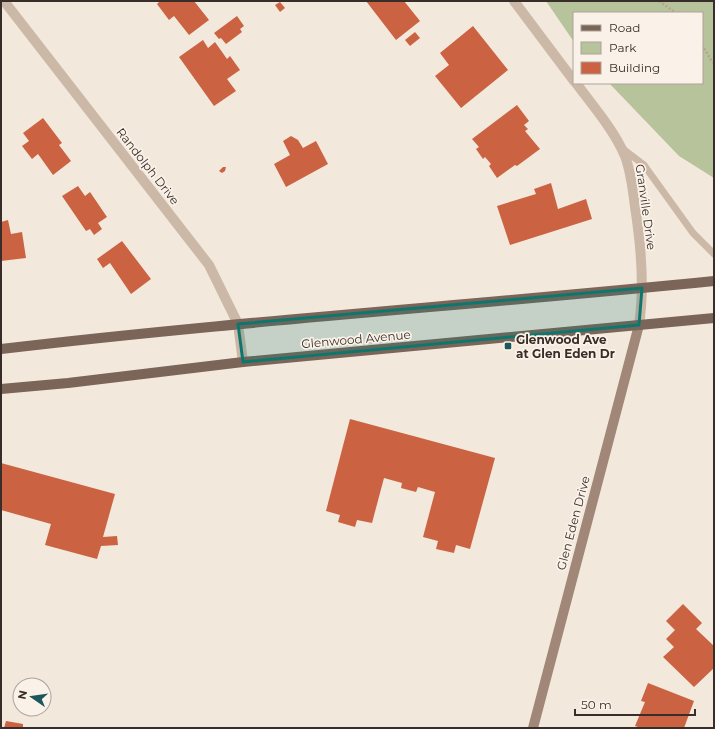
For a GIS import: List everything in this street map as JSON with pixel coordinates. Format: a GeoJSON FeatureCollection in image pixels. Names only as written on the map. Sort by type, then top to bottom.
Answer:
{"type":"FeatureCollection","features":[{"type":"Feature","properties":{"kind":"main road","name":"Glenwood Avenue"},"geometry":{"type":"LineString","coordinates":[[1,349],[82,339],[238,324],[714,281]]}},
{"type":"Feature","properties":{"kind":"main road","name":"Glenwood Avenue"},"geometry":{"type":"LineString","coordinates":[[1,389],[68,383],[243,362],[714,318]]}},
{"type":"Feature","properties":{"kind":"main road","name":"Glen Eden Drive"},"geometry":{"type":"LineString","coordinates":[[533,728],[639,325]]}},
{"type":"Feature","properties":{"kind":"street","name":"Randolph Drive"},"geometry":{"type":"LineString","coordinates":[[4,1],[209,265],[238,324],[243,362]]}},
{"type":"Feature","properties":{"kind":"street","name":"Granville Drive"},"geometry":{"type":"LineString","coordinates":[[514,1],[573,79]]}},
{"type":"Feature","properties":{"kind":"street","name":"Granville Drive"},"geometry":{"type":"LineString","coordinates":[[576,84],[620,147],[631,176],[638,228],[642,288],[642,308],[639,325]]}},
{"type":"Feature","properties":{"kind":"lane"},"geometry":{"type":"LineString","coordinates":[[620,147],[644,165],[693,233],[714,254]]}},
{"type":"Feature","properties":{"kind":"path"},"geometry":{"type":"LineString","coordinates":[[660,1],[675,12]]}},
{"type":"Feature","properties":{"kind":"path"},"geometry":{"type":"LineString","coordinates":[[703,47],[714,63]]}},
{"type":"Feature","properties":{"kind":"highlighted area"},"geometry":{"type":"Polygon","coordinates":[[[642,288],[639,325],[243,362],[238,324],[642,288]]]}},
{"type":"Feature","properties":{"kind":"green space"},"geometry":{"type":"Polygon","coordinates":[[[546,1],[714,1],[714,178],[679,156],[610,84],[703,84],[703,12],[573,12],[573,41],[546,1]]]}},
{"type":"Feature","properties":{"kind":"building"},"geometry":{"type":"Polygon","coordinates":[[[160,1],[194,1],[209,20],[189,35],[174,16],[169,20],[157,4],[160,1]]]}},
{"type":"Feature","properties":{"kind":"building"},"geometry":{"type":"Polygon","coordinates":[[[366,1],[404,1],[420,21],[396,40],[366,1]]]}},
{"type":"Feature","properties":{"kind":"building"},"geometry":{"type":"Polygon","coordinates":[[[280,2],[285,8],[280,12],[275,5],[280,2]]]}},
{"type":"Feature","properties":{"kind":"building"},"geometry":{"type":"Polygon","coordinates":[[[237,16],[244,26],[240,29],[242,32],[226,44],[214,33],[237,16]]]}},
{"type":"Feature","properties":{"kind":"building"},"geometry":{"type":"Polygon","coordinates":[[[473,26],[508,70],[461,108],[435,76],[449,65],[440,53],[473,26]]]}},
{"type":"Feature","properties":{"kind":"building"},"geometry":{"type":"Polygon","coordinates":[[[415,32],[420,38],[410,46],[405,40],[415,32]]]}},
{"type":"Feature","properties":{"kind":"building"},"geometry":{"type":"Polygon","coordinates":[[[203,40],[208,48],[215,42],[227,59],[230,56],[240,70],[227,79],[236,91],[214,106],[179,57],[203,40]]]}},
{"type":"Feature","properties":{"kind":"building"},"geometry":{"type":"Polygon","coordinates":[[[517,105],[529,121],[524,125],[528,129],[525,131],[540,149],[517,166],[515,165],[497,178],[489,166],[491,164],[485,157],[483,159],[476,149],[479,147],[472,139],[517,105]]]}},
{"type":"Feature","properties":{"kind":"building"},"geometry":{"type":"Polygon","coordinates":[[[43,118],[62,143],[59,145],[71,161],[53,175],[38,154],[32,159],[22,146],[29,141],[23,133],[43,118]]]}},
{"type":"Feature","properties":{"kind":"building"},"geometry":{"type":"Polygon","coordinates":[[[291,136],[298,140],[303,148],[316,141],[328,164],[286,187],[274,164],[290,155],[283,141],[291,136]]]}},
{"type":"Feature","properties":{"kind":"building"},"geometry":{"type":"Polygon","coordinates":[[[223,167],[226,167],[225,171],[222,173],[219,171],[223,167]]]}},
{"type":"Feature","properties":{"kind":"building"},"geometry":{"type":"Polygon","coordinates":[[[551,183],[558,209],[586,199],[592,219],[510,245],[497,206],[536,194],[534,189],[551,183]]]}},
{"type":"Feature","properties":{"kind":"building"},"geometry":{"type":"Polygon","coordinates":[[[78,186],[85,196],[90,192],[107,217],[98,223],[102,229],[94,235],[90,229],[86,231],[62,196],[78,186]]]}},
{"type":"Feature","properties":{"kind":"building"},"geometry":{"type":"Polygon","coordinates":[[[8,220],[11,234],[22,232],[26,258],[1,261],[1,222],[8,220]]]}},
{"type":"Feature","properties":{"kind":"building"},"geometry":{"type":"Polygon","coordinates":[[[122,241],[151,279],[131,294],[110,263],[103,268],[97,259],[122,241]]]}},
{"type":"Feature","properties":{"kind":"building"},"geometry":{"type":"Polygon","coordinates":[[[350,419],[495,458],[470,549],[456,545],[454,553],[436,549],[438,541],[423,537],[435,492],[418,487],[416,492],[401,488],[402,483],[384,478],[372,523],[357,520],[355,527],[338,522],[340,515],[326,511],[350,419]]]}},
{"type":"Feature","properties":{"kind":"building"},"geometry":{"type":"Polygon","coordinates":[[[1,463],[115,494],[103,537],[117,536],[118,545],[101,546],[97,559],[45,545],[51,524],[1,510],[1,463]]]}},
{"type":"Feature","properties":{"kind":"building"},"geometry":{"type":"Polygon","coordinates":[[[683,604],[702,623],[696,629],[714,646],[714,668],[694,687],[663,657],[674,647],[666,639],[675,630],[666,621],[683,604]]]}},
{"type":"Feature","properties":{"kind":"building"},"geometry":{"type":"Polygon","coordinates":[[[648,683],[694,701],[684,728],[641,728],[635,726],[645,702],[641,701],[648,683]]]}},
{"type":"Feature","properties":{"kind":"building"},"geometry":{"type":"Polygon","coordinates":[[[6,721],[23,724],[23,728],[4,728],[6,721]]]}},
{"type":"Feature","properties":{"kind":"place","name":"Glenwood Ave at Glen Eden Dr"},"geometry":{"type":"Point","coordinates":[508,346]}}]}
